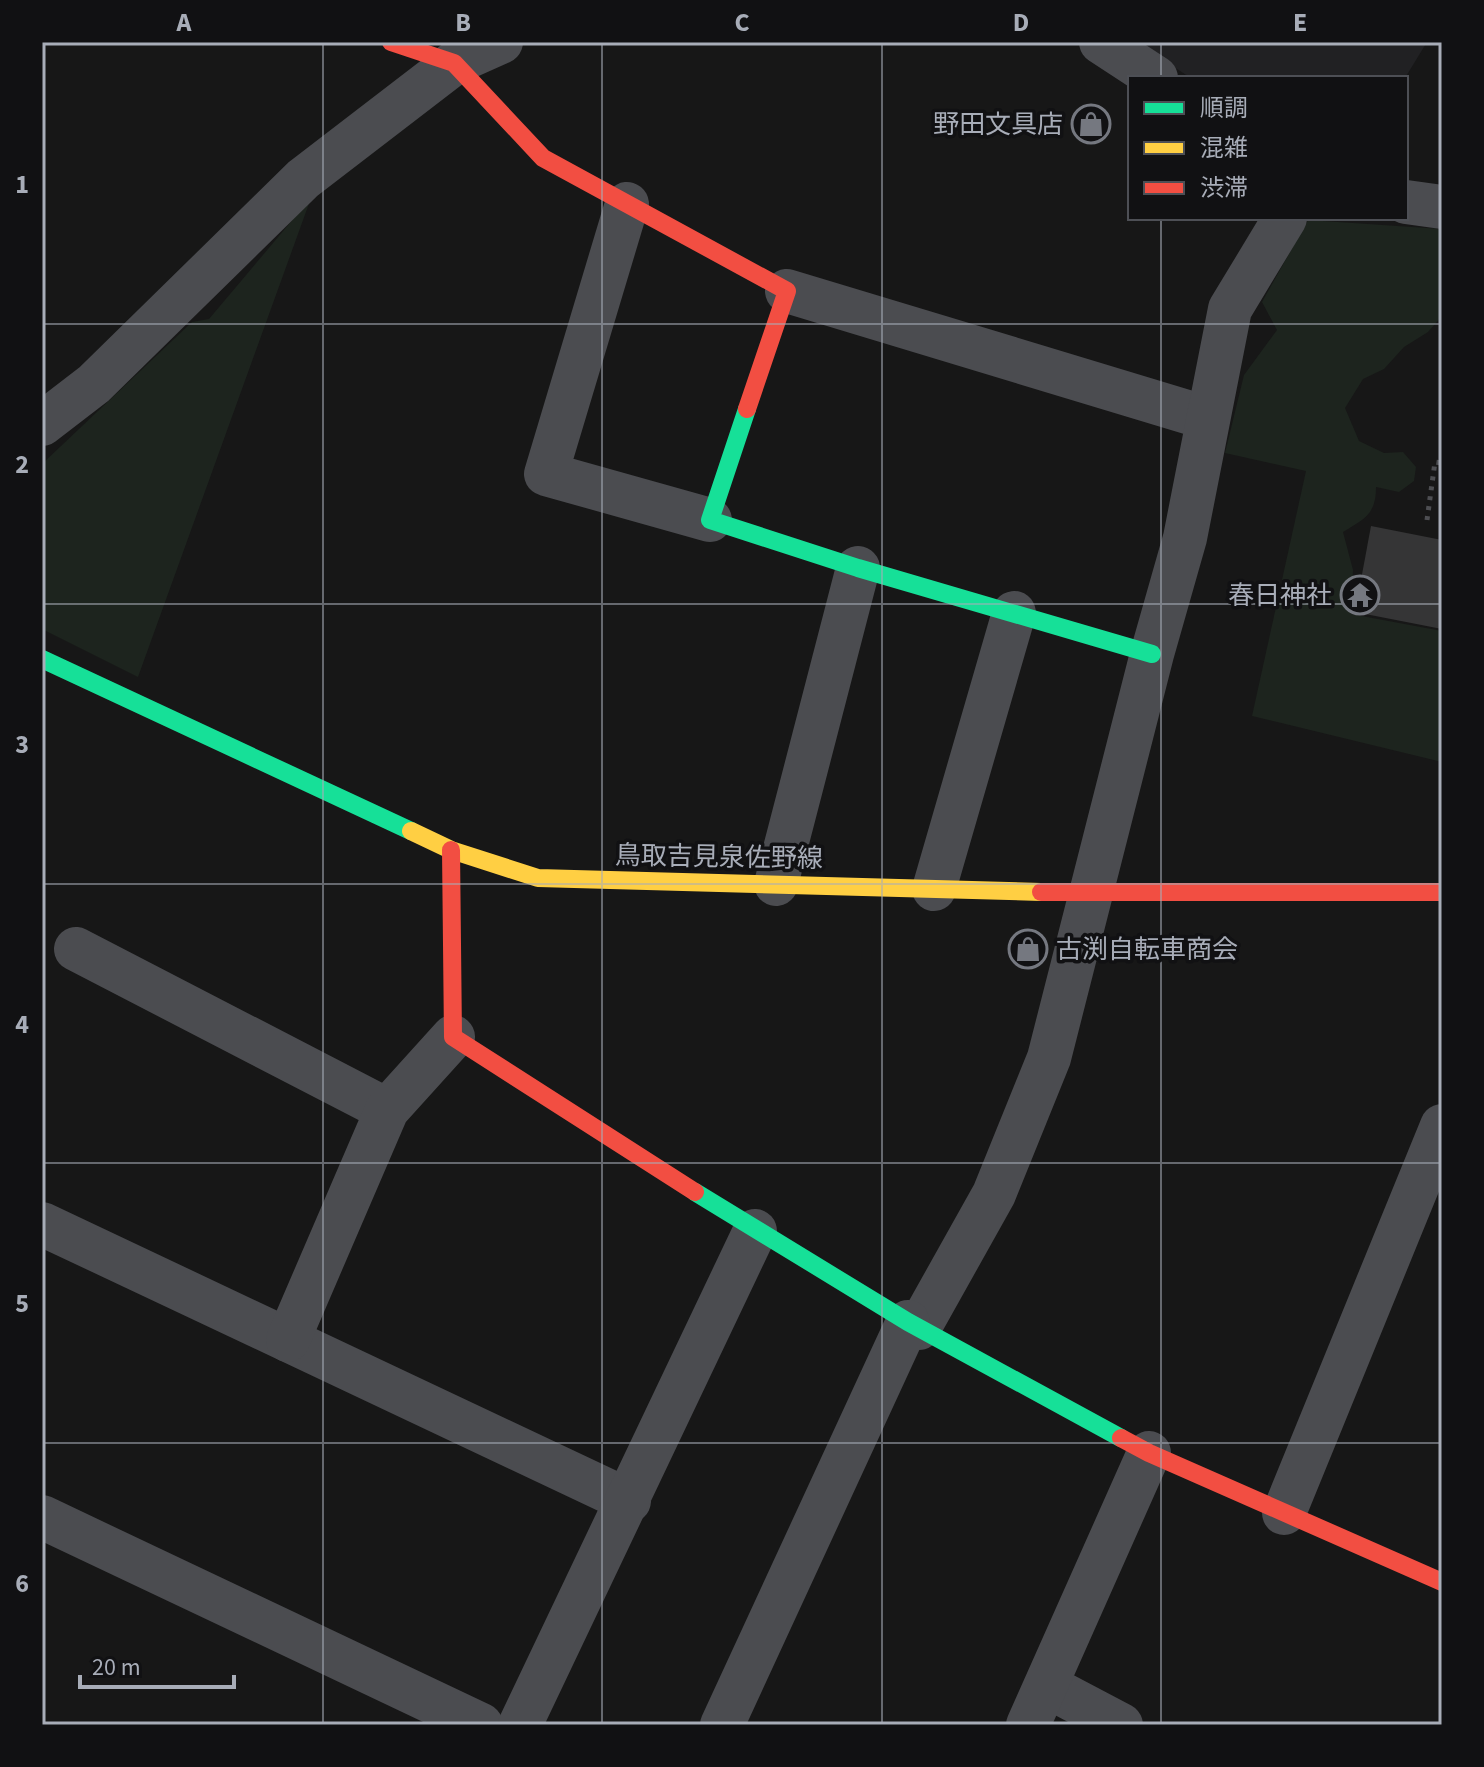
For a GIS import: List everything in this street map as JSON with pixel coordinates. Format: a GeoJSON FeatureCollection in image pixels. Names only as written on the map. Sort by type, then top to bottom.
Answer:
{"type":"FeatureCollection","features":[{"type":"Feature","properties":{"kind":"street"},"geometry":{"type":"LineString","coordinates":[[391,42],[454,63],[543,158],[787,291],[1207,418]]}},
{"type":"Feature","properties":{"kind":"street"},"geometry":{"type":"LineString","coordinates":[[42,424],[94,384],[303,179],[454,63],[501,42]]}},
{"type":"Feature","properties":{"kind":"street"},"geometry":{"type":"LineString","coordinates":[[1101,42],[1153,76]]}},
{"type":"Feature","properties":{"kind":"street"},"geometry":{"type":"LineString","coordinates":[[1408,202],[1442,207]]}},
{"type":"Feature","properties":{"kind":"street"},"geometry":{"type":"LineString","coordinates":[[627,204],[546,474],[710,520],[858,568],[1152,654]]}},
{"type":"Feature","properties":{"kind":"street"},"geometry":{"type":"LineString","coordinates":[[722,1725],[914,1325],[994,1194],[1049,1058],[1152,654],[1185,538],[1230,309],[1284,220]]}},
{"type":"Feature","properties":{"kind":"street"},"geometry":{"type":"LineString","coordinates":[[710,520],[787,291]]}},
{"type":"Feature","properties":{"kind":"street"},"geometry":{"type":"LineString","coordinates":[[776,884],[858,568]]}},
{"type":"Feature","properties":{"kind":"street"},"geometry":{"type":"LineString","coordinates":[[934,889],[1014,613]]}},
{"type":"Feature","properties":{"kind":"street","name":"鳥取吉見泉佐野線"},"geometry":{"type":"LineString","coordinates":[[42,659],[451,850],[538,878],[1092,893],[1442,892]]}},
{"type":"Feature","properties":{"kind":"street"},"geometry":{"type":"LineString","coordinates":[[288,1340],[387,1110],[453,1037],[451,850]]}},
{"type":"Feature","properties":{"kind":"street"},"geometry":{"type":"LineString","coordinates":[[76,949],[387,1110]]}},
{"type":"Feature","properties":{"kind":"street"},"geometry":{"type":"LineString","coordinates":[[453,1037],[755,1231],[914,1325],[1149,1453],[1442,1582]]}},
{"type":"Feature","properties":{"kind":"street"},"geometry":{"type":"LineString","coordinates":[[1284,1513],[1442,1126]]}},
{"type":"Feature","properties":{"kind":"street"},"geometry":{"type":"LineString","coordinates":[[42,1224],[629,1501]]}},
{"type":"Feature","properties":{"kind":"street"},"geometry":{"type":"LineString","coordinates":[[520,1725],[755,1231]]}},
{"type":"Feature","properties":{"kind":"street"},"geometry":{"type":"LineString","coordinates":[[1028,1725],[1149,1453]]}},
{"type":"Feature","properties":{"kind":"street"},"geometry":{"type":"LineString","coordinates":[[42,1517],[481,1725]]}},
{"type":"Feature","properties":{"kind":"street"},"geometry":{"type":"LineString","coordinates":[[1047,1686],[1121,1725]]}},
{"type":"Feature","properties":{"kind":"path"},"geometry":{"type":"LineString","coordinates":[[1427,520],[1435,462],[1442,463]]}},
{"type":"Feature","properties":{"kind":"shaded area"},"geometry":{"type":"Polygon","coordinates":[[[1135,42],[1427,42],[1406,76],[1188,76],[1135,42]]]}},
{"type":"Feature","properties":{"kind":"shaded area"},"geometry":{"type":"Polygon","coordinates":[[[311,198],[138,677],[42,629],[42,464],[192,322],[209,319],[311,198]]]}},
{"type":"Feature","properties":{"kind":"shaded area","name":"春日神社"},"geometry":{"type":"Polygon","coordinates":[[[1308,220],[1442,229],[1442,316],[1428,332],[1404,347],[1384,369],[1363,379],[1345,408],[1359,441],[1384,453],[1403,452],[1416,467],[1414,481],[1399,492],[1376,487],[1371,510],[1343,532],[1353,570],[1351,614],[1442,631],[1442,762],[1252,716],[1306,471],[1225,453],[1244,375],[1277,330],[1262,302],[1308,220]]]}},
{"type":"Feature","properties":{"kind":"building"},"geometry":{"type":"Polygon","coordinates":[[[1371,526],[1442,540],[1442,629],[1355,612],[1371,526]]]}},
{"type":"Feature","properties":{"kind":"traffic: fast"},"geometry":{"type":"LineString","coordinates":[[747,409],[710,520],[858,568],[1152,654]]}},
{"type":"Feature","properties":{"kind":"traffic: fast"},"geometry":{"type":"LineString","coordinates":[[42,659],[411,831]]}},
{"type":"Feature","properties":{"kind":"traffic: fast"},"geometry":{"type":"LineString","coordinates":[[695,1192],[908,1322],[1121,1438]]}},
{"type":"Feature","properties":{"kind":"traffic: slow"},"geometry":{"type":"LineString","coordinates":[[411,831],[451,850],[538,878],[1041,892]]}},
{"type":"Feature","properties":{"kind":"traffic: jam"},"geometry":{"type":"LineString","coordinates":[[391,42],[454,63],[543,158],[787,291],[747,409]]}},
{"type":"Feature","properties":{"kind":"traffic: jam"},"geometry":{"type":"LineString","coordinates":[[451,850],[453,1037],[695,1192]]}},
{"type":"Feature","properties":{"kind":"traffic: jam"},"geometry":{"type":"LineString","coordinates":[[1041,892],[1442,892]]}},
{"type":"Feature","properties":{"kind":"traffic: jam"},"geometry":{"type":"LineString","coordinates":[[1121,1438],[1442,1582]]}},
{"type":"Feature","properties":{"kind":"place","name":"野田文具店"},"geometry":{"type":"Point","coordinates":[1091,124]}},
{"type":"Feature","properties":{"kind":"place","name":"春日神社"},"geometry":{"type":"Point","coordinates":[1360,595]}},
{"type":"Feature","properties":{"kind":"place","name":"古渕自転車商会"},"geometry":{"type":"Point","coordinates":[1028,949]}}]}
